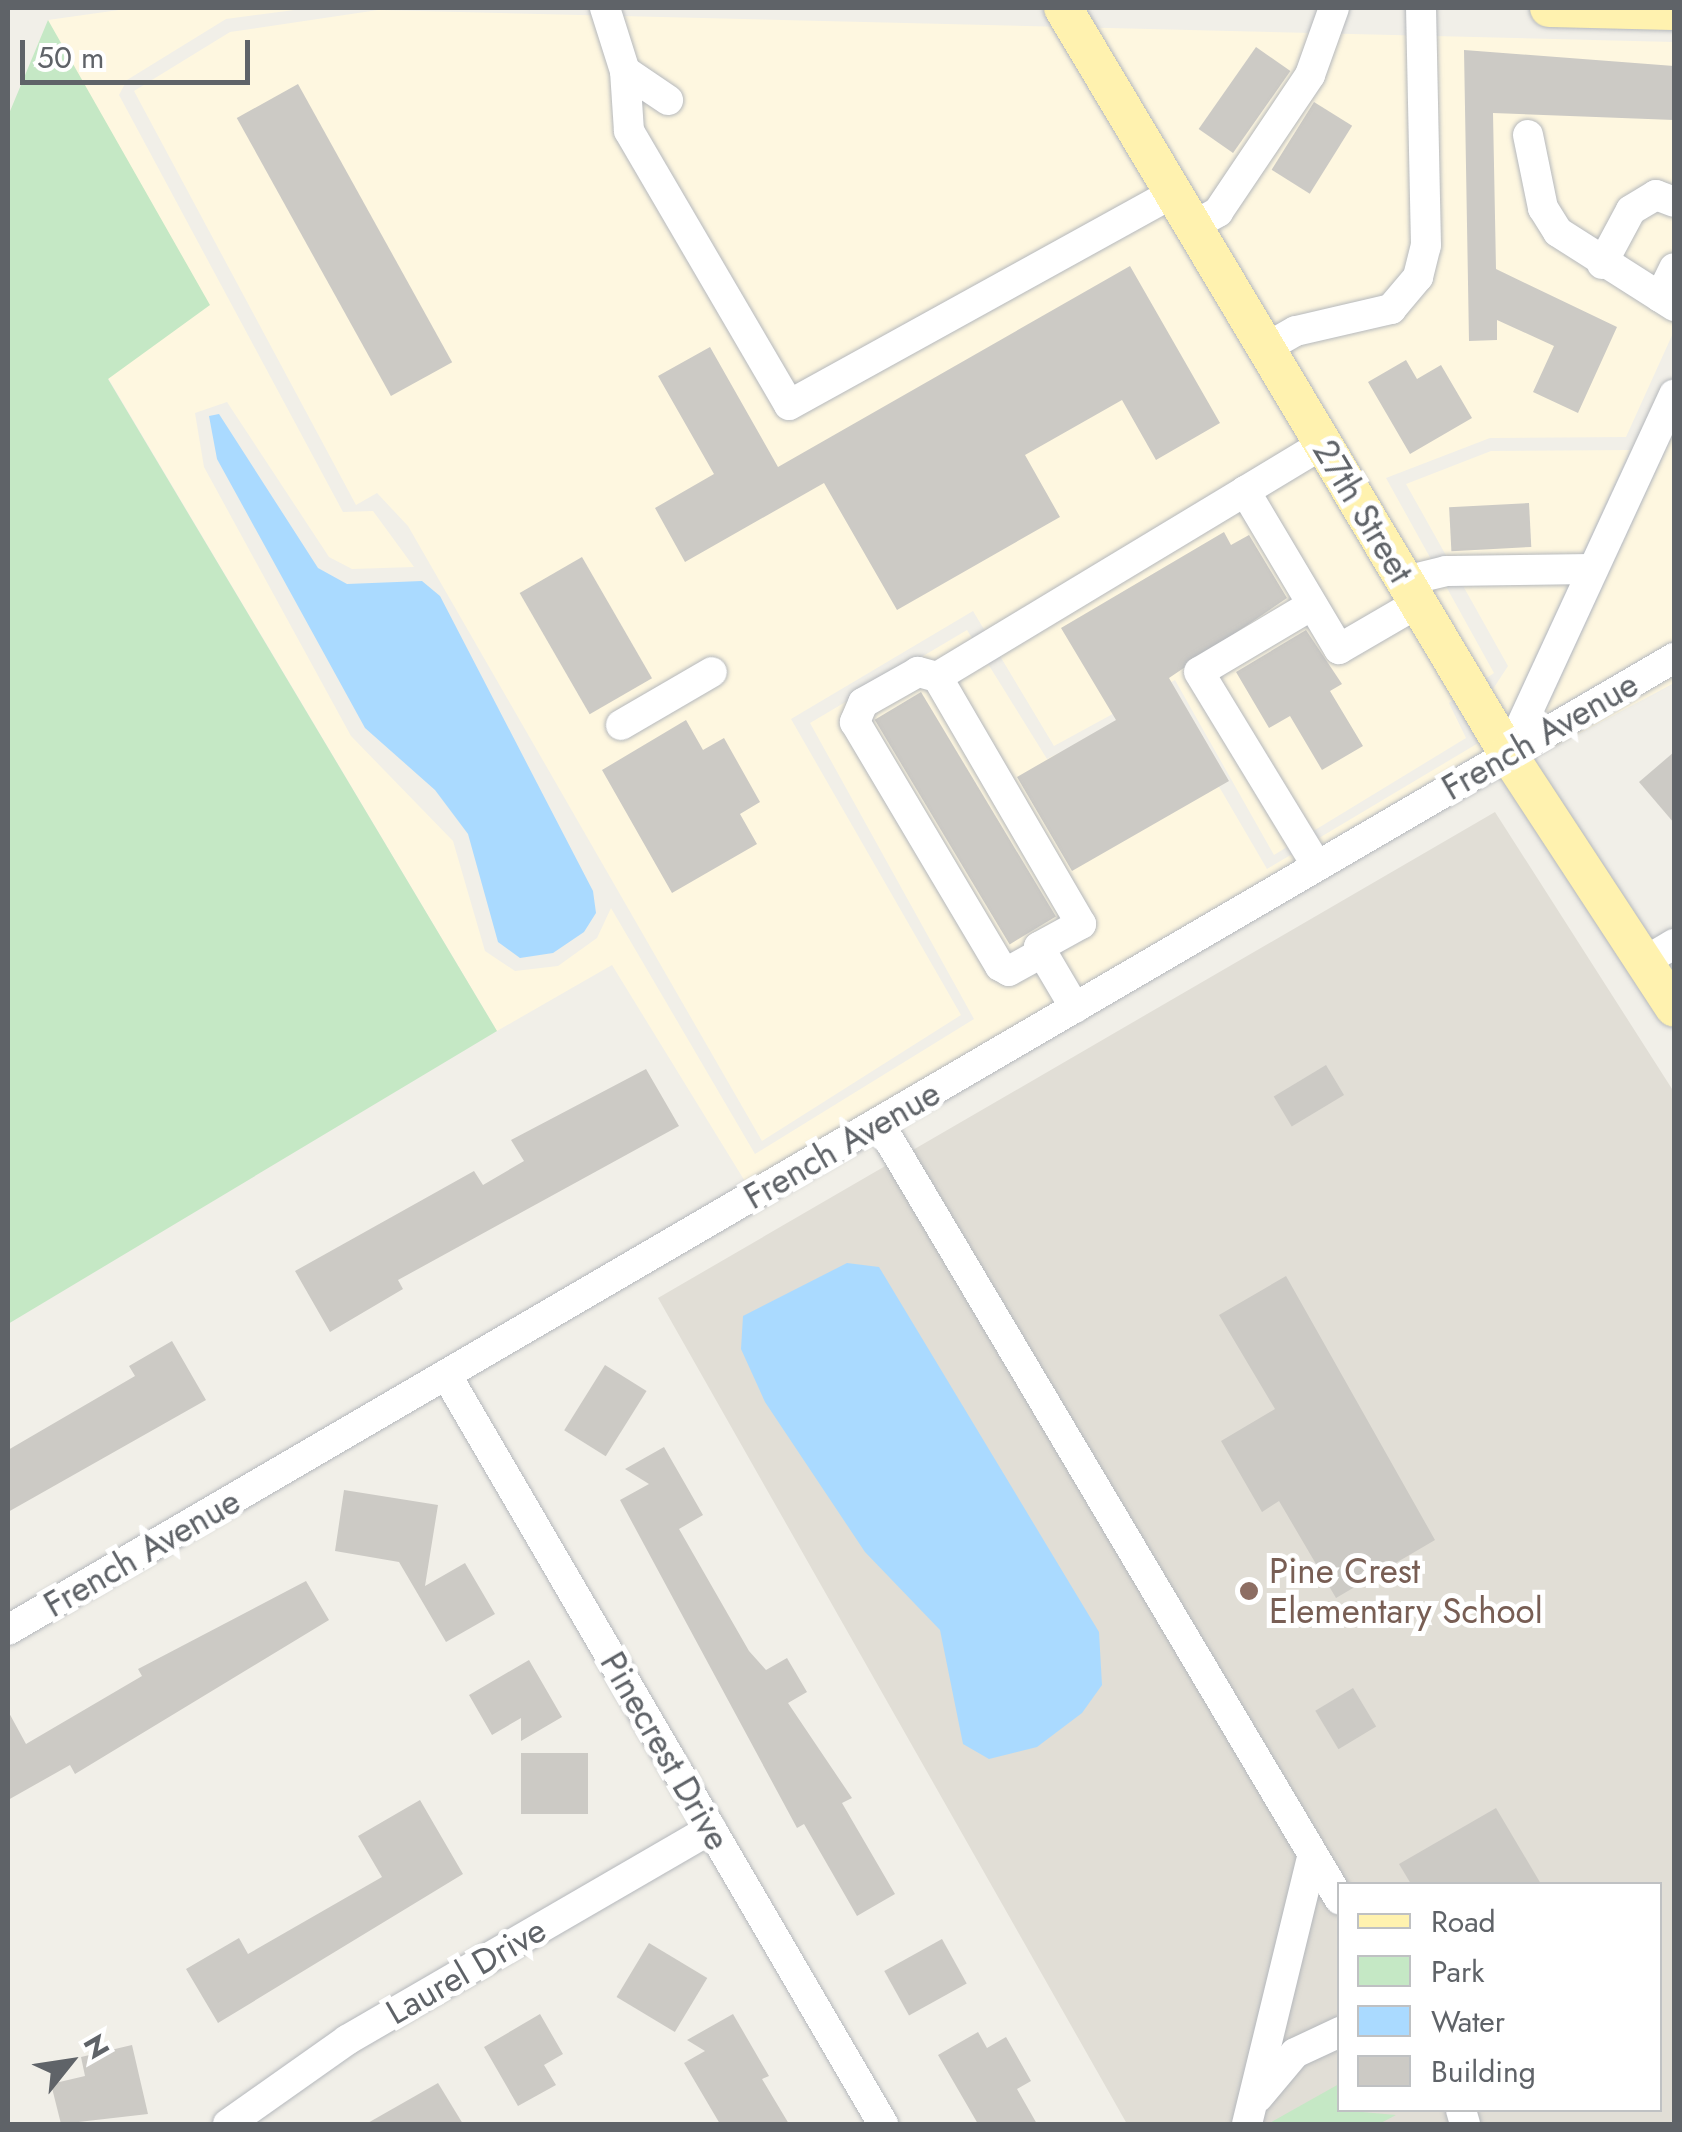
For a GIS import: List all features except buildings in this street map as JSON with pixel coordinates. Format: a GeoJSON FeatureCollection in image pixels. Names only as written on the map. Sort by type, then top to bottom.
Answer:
{"type":"FeatureCollection","features":[{"type":"Feature","properties":{"kind":"main road","name":"27th Street"},"geometry":{"type":"LineString","coordinates":[[1063,8],[1508,754],[1659,953],[1674,1008]]}},
{"type":"Feature","properties":{"kind":"main road"},"geometry":{"type":"LineString","coordinates":[[1548,8],[1674,11]]}},
{"type":"Feature","properties":{"kind":"street"},"geometry":{"type":"LineString","coordinates":[[605,8],[625,71],[629,132],[789,404],[1173,193]]}},
{"type":"Feature","properties":{"kind":"street"},"geometry":{"type":"LineString","coordinates":[[1193,226],[1218,212],[1310,74],[1334,8]]}},
{"type":"Feature","properties":{"kind":"street"},"geometry":{"type":"LineString","coordinates":[[1266,348],[1296,331],[1392,309],[1418,276],[1426,246],[1421,8]]}},
{"type":"Feature","properties":{"kind":"street"},"geometry":{"type":"LineString","coordinates":[[625,71],[668,100]]}},
{"type":"Feature","properties":{"kind":"street"},"geometry":{"type":"LineString","coordinates":[[1528,135],[1542,208],[1602,264],[1667,301],[1674,268]]}},
{"type":"Feature","properties":{"kind":"street"},"geometry":{"type":"LineString","coordinates":[[1602,264],[1631,210],[1656,195],[1674,202]]}},
{"type":"Feature","properties":{"kind":"street"},"geometry":{"type":"LineString","coordinates":[[1508,754],[1674,394]]}},
{"type":"Feature","properties":{"kind":"street"},"geometry":{"type":"LineString","coordinates":[[938,677],[1081,924],[1009,971],[1000,966],[856,722],[863,703],[918,672],[938,677],[1323,444]]}},
{"type":"Feature","properties":{"kind":"street"},"geometry":{"type":"LineString","coordinates":[[1245,491],[1339,649],[1411,592],[1446,571],[1593,570]]}},
{"type":"Feature","properties":{"kind":"street"},"geometry":{"type":"LineString","coordinates":[[1312,604],[1200,672],[1316,866]]}},
{"type":"Feature","properties":{"kind":"street","name":"French Avenue"},"geometry":{"type":"LineString","coordinates":[[8,1630],[1674,658]]}},
{"type":"Feature","properties":{"kind":"street"},"geometry":{"type":"LineString","coordinates":[[622,724],[712,672]]}},
{"type":"Feature","properties":{"kind":"street"},"geometry":{"type":"LineString","coordinates":[[1043,952],[1075,1008]]}},
{"type":"Feature","properties":{"kind":"street"},"geometry":{"type":"LineString","coordinates":[[879,1123],[1311,1861],[1337,1896]]}},
{"type":"Feature","properties":{"kind":"street","name":"Pinecrest Drive"},"geometry":{"type":"LineString","coordinates":[[447,1376],[883,2124]]}},
{"type":"Feature","properties":{"kind":"street","name":"Laurel Drive"},"geometry":{"type":"LineString","coordinates":[[228,2124],[347,2040],[711,1829]]}},
{"type":"Feature","properties":{"kind":"street"},"geometry":{"type":"LineString","coordinates":[[1249,2115],[1311,1861]]}},
{"type":"Feature","properties":{"kind":"street"},"geometry":{"type":"LineString","coordinates":[[1249,2115],[1295,2053],[1337,2033]]}},
{"type":"Feature","properties":{"kind":"shaded area"},"geometry":{"type":"Polygon","coordinates":[[[133,8],[302,9],[226,19],[127,80],[119,95],[343,512],[373,511],[414,567],[352,569],[329,557],[227,402],[195,413],[204,467],[351,736],[453,841],[485,951],[515,971],[558,966],[597,938],[611,908],[755,1154],[974,1019],[810,723],[967,630],[1047,759],[1168,699],[1267,869],[1480,742],[1484,750],[746,1183],[612,965],[497,1031],[108,378],[48,20],[133,8]]]}},
{"type":"Feature","properties":{"kind":"shaded area"},"geometry":{"type":"Polygon","coordinates":[[[378,10],[1674,42],[1674,331],[1626,437],[1490,438],[1386,478],[1494,673],[1449,703],[1466,738],[1274,855],[1175,680],[1054,746],[973,611],[791,719],[961,1015],[762,1141],[408,526],[377,493],[356,505],[134,91],[230,32],[378,10]]]}},
{"type":"Feature","properties":{"kind":"shaded area"},"geometry":{"type":"Polygon","coordinates":[[[1674,433],[1674,640],[1544,715],[1674,433]]]}},
{"type":"Feature","properties":{"kind":"shaded area"},"geometry":{"type":"Polygon","coordinates":[[[1630,450],[1507,718],[1491,692],[1508,666],[1406,484],[1491,451],[1630,450]]]}},
{"type":"Feature","properties":{"kind":"shaded area"},"geometry":{"type":"Polygon","coordinates":[[[1674,676],[1674,683],[1532,759],[1674,676]]]}},
{"type":"Feature","properties":{"kind":"shaded area","name":"Pine Crest Elementary School"},"geometry":{"type":"Polygon","coordinates":[[[1495,812],[1674,1092],[1674,2124],[1127,2124],[658,1298],[1495,812]]]}},
{"type":"Feature","properties":{"kind":"green space"},"geometry":{"type":"Polygon","coordinates":[[[48,20],[210,305],[108,379],[497,1031],[8,1324],[8,116],[48,20]]]}},
{"type":"Feature","properties":{"kind":"green space"},"geometry":{"type":"Polygon","coordinates":[[[1337,2085],[1337,2112],[1396,2115],[1379,2124],[1268,2124],[1337,2085]]]}},
{"type":"Feature","properties":{"kind":"water"},"geometry":{"type":"Polygon","coordinates":[[[219,414],[318,568],[347,584],[422,581],[440,596],[593,891],[596,913],[584,932],[553,953],[520,958],[498,942],[468,834],[435,790],[365,728],[217,459],[209,416],[219,414]]]}},
{"type":"Feature","properties":{"kind":"water"},"geometry":{"type":"Polygon","coordinates":[[[847,1263],[879,1267],[1099,1632],[1102,1685],[1082,1713],[1037,1747],[989,1759],[963,1744],[940,1630],[865,1552],[765,1402],[741,1349],[743,1316],[847,1263]]]}},
{"type":"Feature","properties":{"kind":"place","name":"Pine Crest Elementary School"},"geometry":{"type":"Point","coordinates":[1249,1591]}}]}
